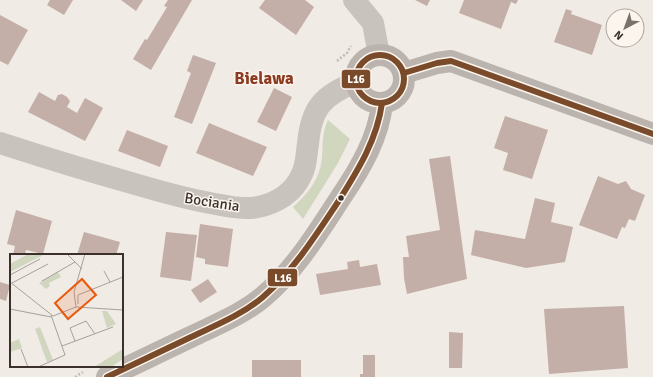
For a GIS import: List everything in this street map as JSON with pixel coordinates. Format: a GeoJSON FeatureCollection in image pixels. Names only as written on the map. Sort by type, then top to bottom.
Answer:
{"type":"FeatureCollection","features":[{"type":"Feature","properties":{"kind":"street"},"geometry":{"type":"LineString","coordinates":[[354,0],[373,23],[379,55]]}},
{"type":"Feature","properties":{"kind":"street"},"geometry":{"type":"LineString","coordinates":[[372,56],[388,56],[401,66],[404,73],[402,90],[390,101],[382,103],[372,102],[365,98],[359,90],[356,82],[356,74],[360,66],[364,60],[372,56]]}},
{"type":"Feature","properties":{"kind":"street"},"geometry":{"type":"LineString","coordinates":[[404,73],[437,63],[451,61],[653,134]]}},
{"type":"Feature","properties":{"kind":"street","name":"Bociania"},"geometry":{"type":"LineString","coordinates":[[0,144],[185,199],[238,209],[259,207],[281,199],[299,181],[307,161],[311,120],[330,95],[339,88],[356,82]]}},
{"type":"Feature","properties":{"kind":"street"},"geometry":{"type":"LineString","coordinates":[[107,377],[239,314],[263,297],[288,273],[316,236],[360,168],[372,140],[382,103]]}},
{"type":"Feature","properties":{"kind":"green space"},"geometry":{"type":"Polygon","coordinates":[[[328,120],[350,139],[338,163],[303,219],[293,207],[309,191],[319,171],[324,133],[328,120]]]}},
{"type":"Feature","properties":{"kind":"building"},"geometry":{"type":"Polygon","coordinates":[[[50,0],[73,0],[64,15],[47,5],[50,0]]]}},
{"type":"Feature","properties":{"kind":"building"},"geometry":{"type":"Polygon","coordinates":[[[121,0],[143,0],[136,11],[121,0]]]}},
{"type":"Feature","properties":{"kind":"building"},"geometry":{"type":"Polygon","coordinates":[[[168,0],[192,0],[151,70],[133,59],[145,39],[147,40],[167,7],[164,6],[168,0]]]}},
{"type":"Feature","properties":{"kind":"building"},"geometry":{"type":"Polygon","coordinates":[[[265,0],[305,0],[314,7],[296,35],[259,8],[265,0]]]}},
{"type":"Feature","properties":{"kind":"building"},"geometry":{"type":"Polygon","coordinates":[[[415,0],[430,0],[427,6],[415,0]]]}},
{"type":"Feature","properties":{"kind":"building"},"geometry":{"type":"Polygon","coordinates":[[[464,0],[518,0],[516,4],[511,2],[501,29],[459,13],[464,0]]]}},
{"type":"Feature","properties":{"kind":"building"},"geometry":{"type":"Polygon","coordinates":[[[566,9],[572,11],[571,14],[602,25],[592,55],[554,42],[566,9]]]}},
{"type":"Feature","properties":{"kind":"building"},"geometry":{"type":"Polygon","coordinates":[[[0,15],[28,30],[8,65],[0,61],[0,15]]]}},
{"type":"Feature","properties":{"kind":"building"},"geometry":{"type":"Polygon","coordinates":[[[193,55],[216,63],[192,124],[174,117],[191,73],[187,71],[193,55]]]}},
{"type":"Feature","properties":{"kind":"building"},"geometry":{"type":"Polygon","coordinates":[[[274,88],[292,97],[276,131],[257,122],[274,88]]]}},
{"type":"Feature","properties":{"kind":"building"},"geometry":{"type":"Polygon","coordinates":[[[39,92],[55,101],[58,95],[62,94],[70,101],[67,107],[77,113],[85,98],[103,108],[85,141],[28,112],[39,92]]]}},
{"type":"Feature","properties":{"kind":"building"},"geometry":{"type":"Polygon","coordinates":[[[505,116],[548,130],[532,179],[503,170],[508,153],[494,148],[505,116]]]}},
{"type":"Feature","properties":{"kind":"building"},"geometry":{"type":"Polygon","coordinates":[[[209,123],[267,147],[253,176],[196,153],[209,123]]]}},
{"type":"Feature","properties":{"kind":"building"},"geometry":{"type":"Polygon","coordinates":[[[127,130],[168,146],[160,167],[118,151],[127,130]]]}},
{"type":"Feature","properties":{"kind":"building"},"geometry":{"type":"Polygon","coordinates":[[[450,156],[467,279],[407,294],[404,278],[403,257],[409,257],[406,236],[440,230],[429,159],[450,156]]]}},
{"type":"Feature","properties":{"kind":"building"},"geometry":{"type":"Polygon","coordinates":[[[598,176],[618,184],[626,181],[631,189],[645,195],[635,221],[629,219],[625,228],[622,227],[617,239],[579,225],[598,176]]]}},
{"type":"Feature","properties":{"kind":"building"},"geometry":{"type":"Polygon","coordinates":[[[535,198],[555,203],[551,222],[573,227],[565,262],[526,268],[471,255],[475,230],[525,239],[535,198]]]}},
{"type":"Feature","properties":{"kind":"building"},"geometry":{"type":"Polygon","coordinates":[[[16,210],[52,221],[43,254],[26,250],[25,254],[13,254],[15,246],[7,244],[16,210]]]}},
{"type":"Feature","properties":{"kind":"building"},"geometry":{"type":"Polygon","coordinates":[[[200,224],[233,229],[228,267],[205,264],[205,259],[196,257],[200,224]]]}},
{"type":"Feature","properties":{"kind":"building"},"geometry":{"type":"Polygon","coordinates":[[[84,232],[120,242],[116,254],[77,254],[84,232]]]}},
{"type":"Feature","properties":{"kind":"building"},"geometry":{"type":"Polygon","coordinates":[[[166,232],[197,235],[191,281],[160,277],[166,232]]]}},
{"type":"Feature","properties":{"kind":"building"},"geometry":{"type":"Polygon","coordinates":[[[359,260],[360,267],[377,264],[381,285],[320,295],[316,274],[348,269],[347,262],[359,260]]]}},
{"type":"Feature","properties":{"kind":"building"},"geometry":{"type":"Polygon","coordinates":[[[208,279],[217,292],[200,303],[191,290],[208,279]]]}},
{"type":"Feature","properties":{"kind":"building"},"geometry":{"type":"Polygon","coordinates":[[[0,282],[10,285],[6,301],[0,299],[0,282]]]}},
{"type":"Feature","properties":{"kind":"building"},"geometry":{"type":"Polygon","coordinates":[[[624,306],[628,368],[549,374],[544,309],[624,306]]]}},
{"type":"Feature","properties":{"kind":"building"},"geometry":{"type":"Polygon","coordinates":[[[449,332],[463,333],[462,368],[449,368],[449,332]]]}},
{"type":"Feature","properties":{"kind":"building"},"geometry":{"type":"Polygon","coordinates":[[[363,355],[375,355],[375,377],[360,377],[360,374],[363,374],[363,355]]]}},
{"type":"Feature","properties":{"kind":"building"},"geometry":{"type":"Polygon","coordinates":[[[252,360],[301,360],[301,377],[252,377],[252,360]]]}},
{"type":"Feature","properties":{"kind":"transit line","name":"L16"},"geometry":{"type":"LineString","coordinates":[[375,55],[385,55],[397,62],[404,74],[404,79],[404,84],[397,96],[385,103],[375,103],[367,99],[360,92],[356,84],[356,74],[360,66],[367,59],[375,55]]}},
{"type":"Feature","properties":{"kind":"transit line","name":"L16"},"geometry":{"type":"LineString","coordinates":[[404,73],[437,63],[451,61],[653,134]]}},
{"type":"Feature","properties":{"kind":"transit line","name":"L16"},"geometry":{"type":"LineString","coordinates":[[107,377],[237,315],[263,297],[274,287],[304,252],[353,178],[366,154],[376,130],[382,103]]}},
{"type":"Feature","properties":{"kind":"district","name":"Bielawa"},"geometry":{"type":"Point","coordinates":[264,78]}}]}
